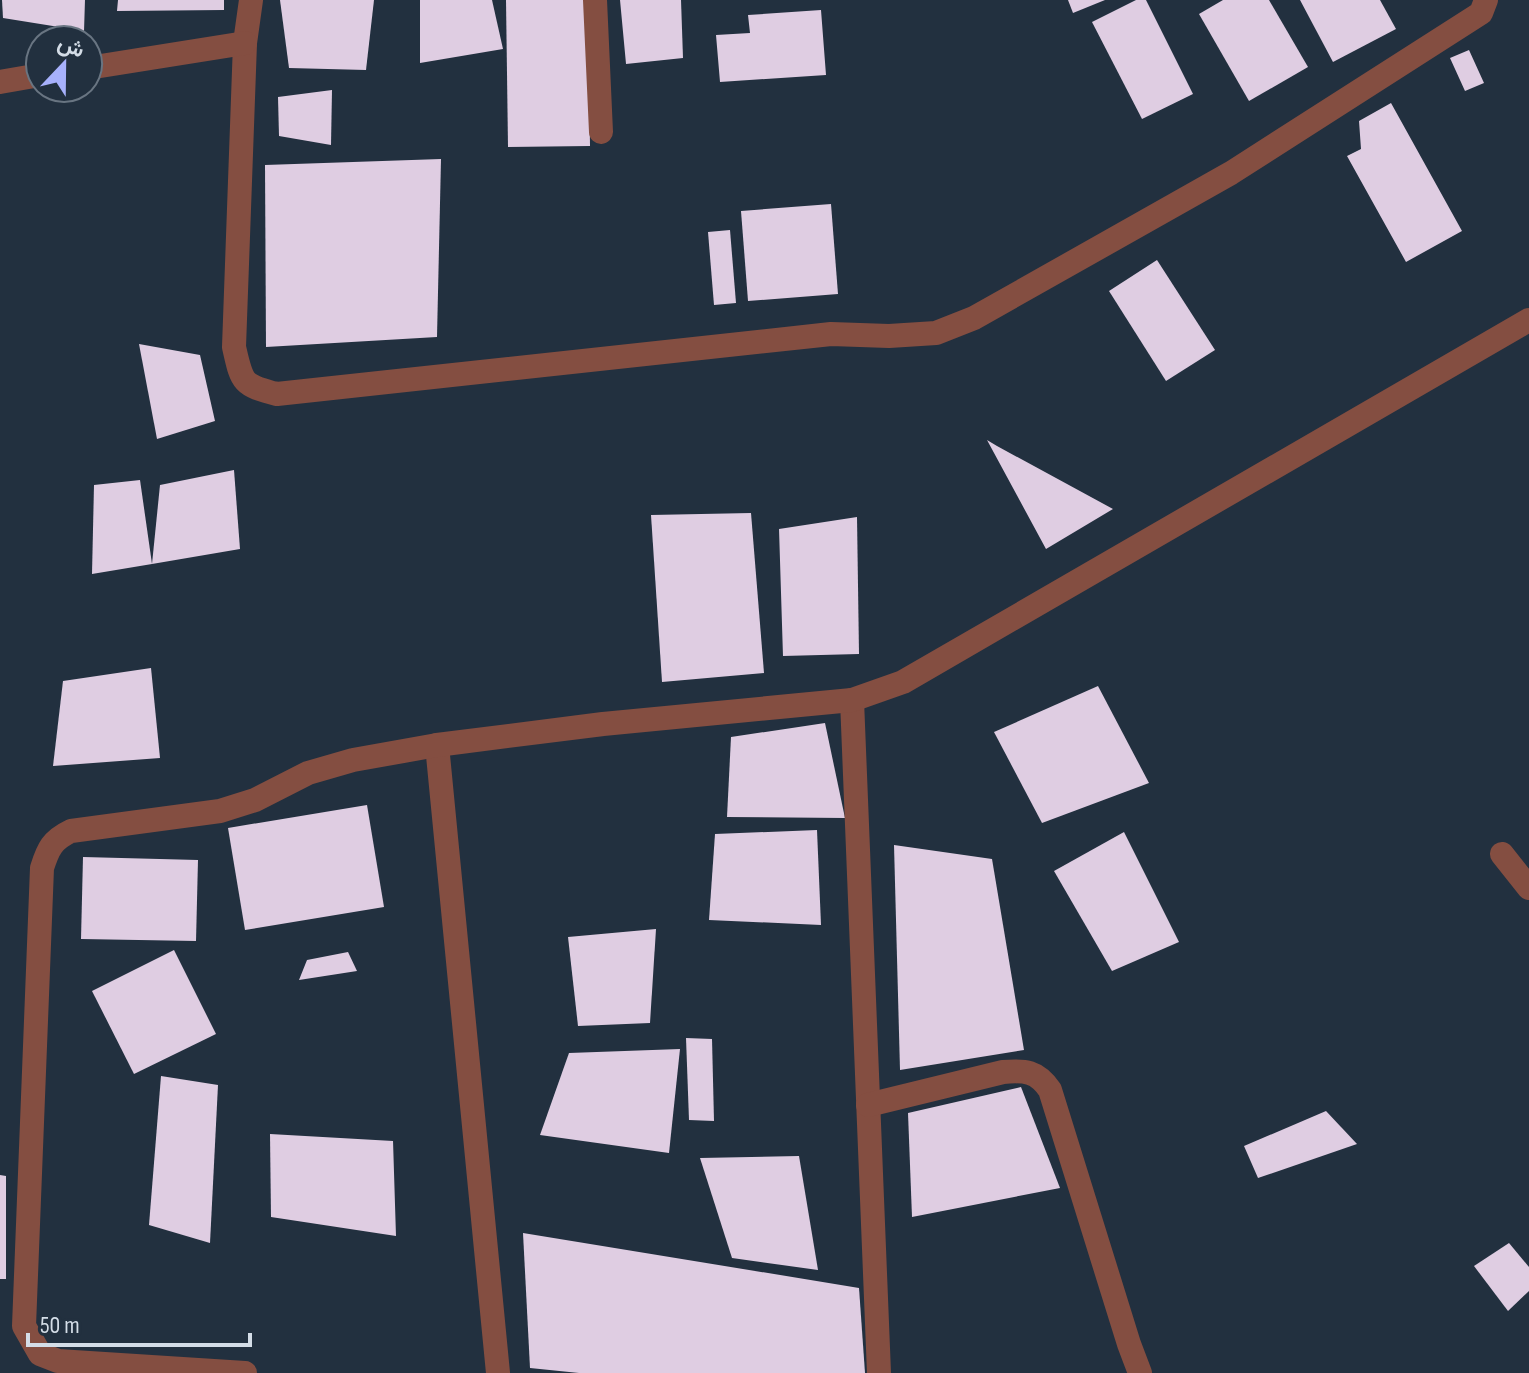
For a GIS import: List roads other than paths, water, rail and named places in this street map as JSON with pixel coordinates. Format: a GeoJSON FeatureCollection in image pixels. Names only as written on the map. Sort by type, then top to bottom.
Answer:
{"type":"FeatureCollection","features":[{"type":"Feature","properties":{"kind":"street"},"geometry":{"type":"LineString","coordinates":[[251,0],[245,43],[234,347],[240,375],[252,388],[277,394],[831,334],[889,336],[936,333],[974,318],[1231,173],[1481,13],[1486,0]]}},
{"type":"Feature","properties":{"kind":"street"},"geometry":{"type":"LineString","coordinates":[[595,0],[601,132]]}},
{"type":"Feature","properties":{"kind":"street"},"geometry":{"type":"LineString","coordinates":[[104,65],[245,43]]}},
{"type":"Feature","properties":{"kind":"street"},"geometry":{"type":"LineString","coordinates":[[0,82],[24,78]]}},
{"type":"Feature","properties":{"kind":"street"},"geometry":{"type":"LineString","coordinates":[[245,1373],[58,1361],[40,1354],[24,1326],[42,868],[48,848],[56,838],[71,831],[220,811],[255,800],[308,773],[353,760],[437,745],[603,724],[852,700],[903,682],[1529,320]]}},
{"type":"Feature","properties":{"kind":"street"},"geometry":{"type":"LineString","coordinates":[[852,700],[879,1373]]}},
{"type":"Feature","properties":{"kind":"street"},"geometry":{"type":"LineString","coordinates":[[437,745],[498,1373]]}},
{"type":"Feature","properties":{"kind":"street"},"geometry":{"type":"LineString","coordinates":[[1502,854],[1529,888]]}},
{"type":"Feature","properties":{"kind":"street"},"geometry":{"type":"LineString","coordinates":[[868,1105],[1003,1072],[1023,1071],[1041,1076],[1050,1090],[1140,1373]]}}]}
